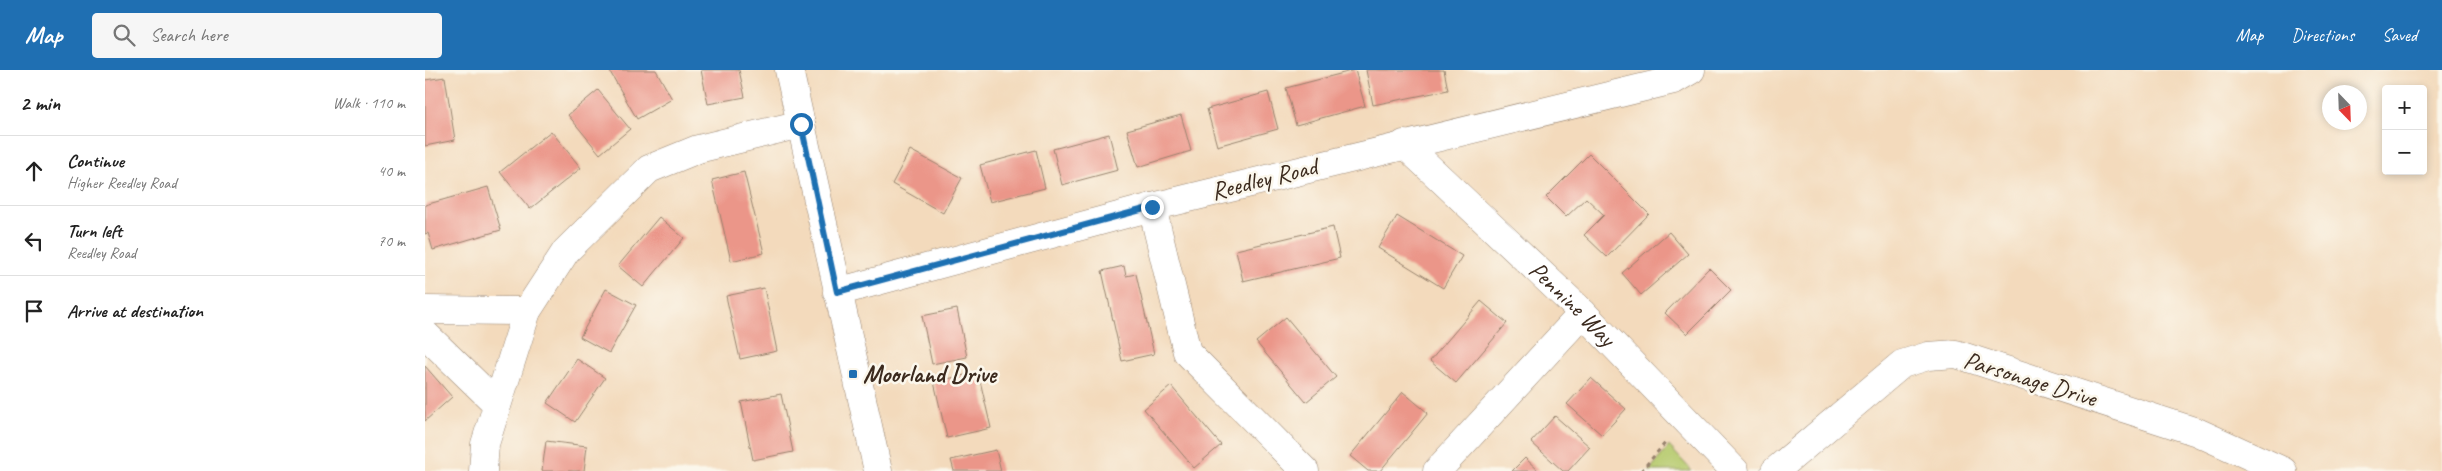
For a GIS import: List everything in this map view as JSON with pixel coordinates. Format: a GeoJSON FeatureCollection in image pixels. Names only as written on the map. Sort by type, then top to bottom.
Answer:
{"type":"FeatureCollection","features":[{"type":"Feature","properties":{"kind":"street"},"geometry":{"type":"LineString","coordinates":[[789,70],[878,471]]}},
{"type":"Feature","properties":{"kind":"street","name":"Reedley Road"},"geometry":{"type":"LineString","coordinates":[[837,292],[1152,207],[1678,73]]}},
{"type":"Feature","properties":{"kind":"street"},"geometry":{"type":"LineString","coordinates":[[483,471],[485,444],[527,311],[566,251],[649,169],[698,149],[801,124]]}},
{"type":"Feature","properties":{"kind":"street","name":"Pennine Way"},"geometry":{"type":"LineString","coordinates":[[1404,144],[1583,312],[1735,471]]}},
{"type":"Feature","properties":{"kind":"street"},"geometry":{"type":"LineString","coordinates":[[1152,207],[1187,352],[1305,471]]}},
{"type":"Feature","properties":{"kind":"street"},"geometry":{"type":"LineString","coordinates":[[425,310],[527,311]]}},
{"type":"Feature","properties":{"kind":"street"},"geometry":{"type":"LineString","coordinates":[[1437,471],[1583,312]]}},
{"type":"Feature","properties":{"kind":"street"},"geometry":{"type":"LineString","coordinates":[[425,334],[497,404]]}},
{"type":"Feature","properties":{"kind":"street","name":"Parsonage Drive"},"geometry":{"type":"LineString","coordinates":[[1775,471],[1902,364],[1928,356],[1956,354],[2197,432],[2283,471]]}},
{"type":"Feature","properties":{"kind":"path"},"geometry":{"type":"LineString","coordinates":[[1641,471],[1685,419]]}},
{"type":"Feature","properties":{"kind":"green space"},"geometry":{"type":"Polygon","coordinates":[[[1669,446],[1692,471],[1649,471],[1669,446]]]}},
{"type":"Feature","properties":{"kind":"building"},"geometry":{"type":"Polygon","coordinates":[[[609,70],[656,70],[672,99],[637,119],[609,70]]]}},
{"type":"Feature","properties":{"kind":"building"},"geometry":{"type":"Polygon","coordinates":[[[701,70],[739,70],[745,97],[708,104],[701,70]]]}},
{"type":"Feature","properties":{"kind":"building"},"geometry":{"type":"Polygon","coordinates":[[[1355,70],[1365,106],[1296,125],[1286,88],[1355,70]]]}},
{"type":"Feature","properties":{"kind":"building"},"geometry":{"type":"Polygon","coordinates":[[[1366,70],[1444,70],[1448,90],[1373,105],[1366,70]]]}},
{"type":"Feature","properties":{"kind":"building"},"geometry":{"type":"Polygon","coordinates":[[[445,77],[455,140],[425,146],[425,80],[445,77]]]}},
{"type":"Feature","properties":{"kind":"building"},"geometry":{"type":"Polygon","coordinates":[[[598,90],[630,129],[600,154],[568,115],[598,90]]]}},
{"type":"Feature","properties":{"kind":"building"},"geometry":{"type":"Polygon","coordinates":[[[1268,92],[1278,129],[1217,146],[1207,109],[1268,92]]]}},
{"type":"Feature","properties":{"kind":"building"},"geometry":{"type":"Polygon","coordinates":[[[1181,115],[1191,151],[1138,167],[1127,130],[1181,115]]]}},
{"type":"Feature","properties":{"kind":"building"},"geometry":{"type":"Polygon","coordinates":[[[551,131],[581,168],[530,209],[500,172],[551,131]]]}},
{"type":"Feature","properties":{"kind":"building"},"geometry":{"type":"Polygon","coordinates":[[[1109,134],[1118,170],[1062,185],[1053,149],[1109,134]]]}},
{"type":"Feature","properties":{"kind":"building"},"geometry":{"type":"Polygon","coordinates":[[[910,150],[962,178],[943,213],[892,184],[910,150]]]}},
{"type":"Feature","properties":{"kind":"building"},"geometry":{"type":"Polygon","coordinates":[[[1036,150],[1045,188],[990,202],[980,165],[1036,150]]]}},
{"type":"Feature","properties":{"kind":"building"},"geometry":{"type":"Polygon","coordinates":[[[1589,154],[1649,214],[1607,257],[1584,235],[1604,215],[1586,198],[1566,217],[1546,197],[1589,154]]]}},
{"type":"Feature","properties":{"kind":"building"},"geometry":{"type":"Polygon","coordinates":[[[744,172],[764,253],[731,261],[712,180],[744,172]]]}},
{"type":"Feature","properties":{"kind":"building"},"geometry":{"type":"Polygon","coordinates":[[[488,187],[501,230],[433,250],[428,233],[425,234],[425,205],[488,187]]]}},
{"type":"Feature","properties":{"kind":"building"},"geometry":{"type":"Polygon","coordinates":[[[1397,216],[1462,256],[1443,288],[1378,248],[1397,216]]]}},
{"type":"Feature","properties":{"kind":"building"},"geometry":{"type":"Polygon","coordinates":[[[659,217],[684,238],[643,287],[618,266],[659,217]]]}},
{"type":"Feature","properties":{"kind":"building"},"geometry":{"type":"Polygon","coordinates":[[[1333,227],[1340,258],[1243,281],[1236,250],[1333,227]]]}},
{"type":"Feature","properties":{"kind":"building"},"geometry":{"type":"Polygon","coordinates":[[[1669,232],[1688,254],[1641,295],[1622,273],[1669,232]]]}},
{"type":"Feature","properties":{"kind":"building"},"geometry":{"type":"Polygon","coordinates":[[[1124,266],[1126,276],[1136,274],[1154,354],[1122,361],[1102,271],[1124,266]]]}},
{"type":"Feature","properties":{"kind":"building"},"geometry":{"type":"Polygon","coordinates":[[[1709,268],[1731,290],[1687,334],[1665,313],[1709,268]]]}},
{"type":"Feature","properties":{"kind":"building"},"geometry":{"type":"Polygon","coordinates":[[[764,288],[777,351],[740,359],[726,296],[764,288]]]}},
{"type":"Feature","properties":{"kind":"building"},"geometry":{"type":"Polygon","coordinates":[[[606,289],[636,305],[609,353],[580,337],[606,289]]]}},
{"type":"Feature","properties":{"kind":"building"},"geometry":{"type":"Polygon","coordinates":[[[1481,301],[1507,323],[1456,383],[1430,361],[1481,301]]]}},
{"type":"Feature","properties":{"kind":"building"},"geometry":{"type":"Polygon","coordinates":[[[957,309],[967,357],[932,364],[922,316],[957,309]]]}},
{"type":"Feature","properties":{"kind":"building"},"geometry":{"type":"Polygon","coordinates":[[[1286,317],[1336,377],[1306,402],[1256,342],[1286,317]]]}},
{"type":"Feature","properties":{"kind":"building"},"geometry":{"type":"Polygon","coordinates":[[[577,359],[605,378],[575,422],[547,403],[577,359]]]}},
{"type":"Feature","properties":{"kind":"building"},"geometry":{"type":"Polygon","coordinates":[[[425,366],[452,397],[425,421],[425,366]]]}},
{"type":"Feature","properties":{"kind":"building"},"geometry":{"type":"Polygon","coordinates":[[[978,372],[991,428],[947,438],[934,382],[978,372]]]}},
{"type":"Feature","properties":{"kind":"building"},"geometry":{"type":"Polygon","coordinates":[[[1591,378],[1626,409],[1602,435],[1567,404],[1591,378]]]}},
{"type":"Feature","properties":{"kind":"building"},"geometry":{"type":"Polygon","coordinates":[[[1171,386],[1221,445],[1194,468],[1144,409],[1171,386]]]}},
{"type":"Feature","properties":{"kind":"building"},"geometry":{"type":"Polygon","coordinates":[[[1403,392],[1428,413],[1380,471],[1368,471],[1350,456],[1403,392]]]}},
{"type":"Feature","properties":{"kind":"building"},"geometry":{"type":"Polygon","coordinates":[[[781,394],[793,452],[753,460],[741,402],[781,394]]]}},
{"type":"Feature","properties":{"kind":"building"},"geometry":{"type":"Polygon","coordinates":[[[1555,416],[1590,447],[1568,471],[1563,471],[1531,442],[1555,416]]]}},
{"type":"Feature","properties":{"kind":"building"},"geometry":{"type":"Polygon","coordinates":[[[546,441],[587,446],[584,471],[542,471],[546,441]]]}},
{"type":"Feature","properties":{"kind":"building"},"geometry":{"type":"Polygon","coordinates":[[[996,450],[1001,471],[954,471],[951,460],[996,450]]]}},
{"type":"Feature","properties":{"kind":"building"},"geometry":{"type":"Polygon","coordinates":[[[1525,458],[1539,471],[1512,471],[1525,458]]]}},
{"type":"Feature","properties":{"kind":"place","name":"Moorland Drive"},"geometry":{"type":"Point","coordinates":[853,374]}},
{"type":"Feature","properties":{"kind":"route"},"geometry":{"type":"LineString","coordinates":[[801,124],[837,292],[1152,207]]}}]}
